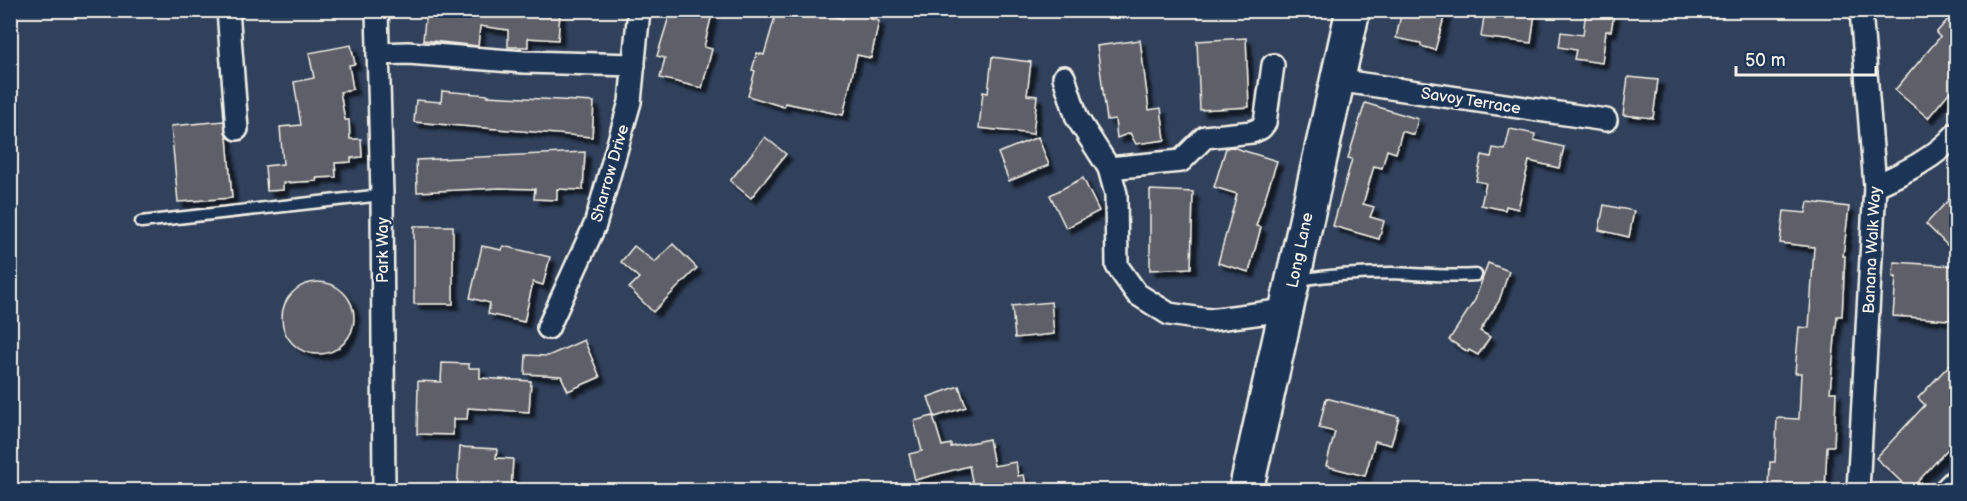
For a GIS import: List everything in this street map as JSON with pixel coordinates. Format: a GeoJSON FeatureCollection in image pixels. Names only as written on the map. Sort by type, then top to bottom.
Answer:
{"type":"FeatureCollection","features":[{"type":"Feature","properties":{"kind":"main road","name":"Long Lane"},"geometry":{"type":"LineString","coordinates":[[1246,490],[1353,10]]}},
{"type":"Feature","properties":{"kind":"street"},"geometry":{"type":"LineString","coordinates":[[228,10],[237,129]]}},
{"type":"Feature","properties":{"kind":"street","name":"Park Way"},"geometry":{"type":"LineString","coordinates":[[377,10],[382,195],[384,490]]}},
{"type":"Feature","properties":{"kind":"street","name":"Sharrow Drive"},"geometry":{"type":"LineString","coordinates":[[548,328],[595,225],[630,102],[639,10]]}},
{"type":"Feature","properties":{"kind":"street","name":"Banana Walk Way"},"geometry":{"type":"LineString","coordinates":[[1858,490],[1875,186],[1861,10]]}},
{"type":"Feature","properties":{"kind":"street"},"geometry":{"type":"LineString","coordinates":[[378,54],[408,53],[524,62],[634,65]]}},
{"type":"Feature","properties":{"kind":"street"},"geometry":{"type":"LineString","coordinates":[[1109,168],[1181,161],[1205,137],[1252,132],[1262,128],[1265,123],[1273,65]]}},
{"type":"Feature","properties":{"kind":"street"},"geometry":{"type":"LineString","coordinates":[[1064,77],[1077,118],[1109,168],[1116,194],[1117,266],[1137,294],[1169,314],[1209,320],[1289,296]]}},
{"type":"Feature","properties":{"kind":"street","name":"Savoy Terrace"},"geometry":{"type":"LineString","coordinates":[[1336,80],[1606,120]]}},
{"type":"Feature","properties":{"kind":"street"},"geometry":{"type":"LineString","coordinates":[[1875,186],[1910,170],[1943,148],[1956,134]]}},
{"type":"Feature","properties":{"kind":"street"},"geometry":{"type":"LineString","coordinates":[[1945,490],[1956,479]]}},
{"type":"Feature","properties":{"kind":"lane"},"geometry":{"type":"LineString","coordinates":[[141,222],[382,195]]}},
{"type":"Feature","properties":{"kind":"lane"},"geometry":{"type":"LineString","coordinates":[[1289,296],[1332,275],[1392,273],[1452,277],[1476,275]]}},
{"type":"Feature","properties":{"kind":"building"},"geometry":{"type":"Polygon","coordinates":[[[426,10],[560,12],[558,40],[528,38],[528,47],[508,47],[508,30],[480,26],[478,46],[423,40],[426,10]]]}},
{"type":"Feature","properties":{"kind":"building"},"geometry":{"type":"Polygon","coordinates":[[[671,10],[713,10],[704,47],[712,49],[702,88],[660,78],[665,58],[657,56],[671,10]]]}},
{"type":"Feature","properties":{"kind":"building"},"geometry":{"type":"Polygon","coordinates":[[[777,10],[814,10],[843,19],[844,15],[849,16],[850,10],[873,10],[871,19],[879,21],[871,58],[857,55],[843,115],[785,103],[784,107],[748,96],[757,53],[764,55],[777,10]]]}},
{"type":"Feature","properties":{"kind":"building"},"geometry":{"type":"Polygon","coordinates":[[[1402,10],[1431,10],[1445,14],[1435,50],[1421,46],[1421,43],[1396,38],[1402,10]]]}},
{"type":"Feature","properties":{"kind":"building"},"geometry":{"type":"Polygon","coordinates":[[[1485,10],[1516,10],[1535,13],[1531,43],[1481,37],[1485,10]]]}},
{"type":"Feature","properties":{"kind":"building"},"geometry":{"type":"Polygon","coordinates":[[[1586,10],[1605,10],[1605,13],[1614,14],[1611,31],[1606,31],[1602,63],[1574,59],[1576,50],[1559,47],[1561,32],[1583,35],[1586,10]]]}},
{"type":"Feature","properties":{"kind":"building"},"geometry":{"type":"Polygon","coordinates":[[[1956,10],[1956,84],[1928,118],[1895,90],[1940,37],[1936,33],[1956,10]]]}},
{"type":"Feature","properties":{"kind":"building"},"geometry":{"type":"Polygon","coordinates":[[[1246,38],[1249,107],[1200,110],[1197,41],[1246,38]]]}},
{"type":"Feature","properties":{"kind":"building"},"geometry":{"type":"Polygon","coordinates":[[[1140,40],[1149,110],[1161,108],[1165,140],[1136,144],[1130,133],[1117,138],[1115,119],[1107,120],[1097,46],[1140,40]]]}},
{"type":"Feature","properties":{"kind":"building"},"geometry":{"type":"Polygon","coordinates":[[[351,45],[355,64],[349,65],[353,89],[340,92],[345,120],[349,120],[350,139],[361,139],[362,157],[351,158],[351,162],[335,163],[336,177],[316,178],[317,181],[283,183],[283,190],[267,191],[265,166],[283,164],[280,127],[301,125],[294,82],[314,78],[309,53],[351,45]]]}},
{"type":"Feature","properties":{"kind":"building"},"geometry":{"type":"Polygon","coordinates":[[[992,57],[1031,62],[1027,95],[1037,96],[1033,134],[979,128],[983,92],[988,93],[992,57]]]}},
{"type":"Feature","properties":{"kind":"building"},"geometry":{"type":"Polygon","coordinates":[[[1628,77],[1658,80],[1653,118],[1623,115],[1628,77]]]}},
{"type":"Feature","properties":{"kind":"building"},"geometry":{"type":"Polygon","coordinates":[[[442,91],[594,102],[592,137],[414,122],[416,100],[441,102],[442,91]]]}},
{"type":"Feature","properties":{"kind":"building"},"geometry":{"type":"Polygon","coordinates":[[[1365,103],[1418,119],[1414,135],[1402,131],[1396,153],[1387,150],[1382,168],[1374,166],[1363,204],[1374,207],[1370,217],[1384,221],[1379,239],[1333,226],[1352,159],[1348,158],[1365,103]]]}},
{"type":"Feature","properties":{"kind":"building"},"geometry":{"type":"Polygon","coordinates":[[[224,121],[232,198],[178,202],[171,126],[224,121]]]}},
{"type":"Feature","properties":{"kind":"building"},"geometry":{"type":"Polygon","coordinates":[[[1510,129],[1535,134],[1534,140],[1564,147],[1559,168],[1529,161],[1518,209],[1506,206],[1505,210],[1481,205],[1486,183],[1476,181],[1482,155],[1491,157],[1493,148],[1505,150],[1510,129]]]}},
{"type":"Feature","properties":{"kind":"building"},"geometry":{"type":"Polygon","coordinates":[[[765,137],[786,154],[751,198],[730,181],[765,137]]]}},
{"type":"Feature","properties":{"kind":"building"},"geometry":{"type":"Polygon","coordinates":[[[1038,137],[1049,165],[1009,181],[998,153],[1038,137]]]}},
{"type":"Feature","properties":{"kind":"building"},"geometry":{"type":"Polygon","coordinates":[[[1232,147],[1277,161],[1256,226],[1261,227],[1249,272],[1218,263],[1237,194],[1214,187],[1226,148],[1232,147]]]}},
{"type":"Feature","properties":{"kind":"building"},"geometry":{"type":"Polygon","coordinates":[[[585,152],[583,190],[557,189],[557,200],[534,199],[535,189],[500,188],[417,192],[416,160],[585,152]]]}},
{"type":"Feature","properties":{"kind":"building"},"geometry":{"type":"Polygon","coordinates":[[[1083,178],[1099,211],[1066,228],[1050,195],[1083,178]]]}},
{"type":"Feature","properties":{"kind":"building"},"geometry":{"type":"Polygon","coordinates":[[[1150,190],[1193,192],[1191,268],[1150,270],[1150,190]]]}},
{"type":"Feature","properties":{"kind":"building"},"geometry":{"type":"Polygon","coordinates":[[[1956,192],[1956,254],[1926,224],[1956,192]]]}},
{"type":"Feature","properties":{"kind":"building"},"geometry":{"type":"Polygon","coordinates":[[[1808,202],[1849,207],[1843,256],[1845,256],[1842,316],[1837,316],[1830,392],[1836,392],[1834,446],[1827,446],[1825,490],[1769,490],[1770,462],[1775,462],[1777,418],[1799,419],[1801,373],[1795,373],[1799,327],[1809,328],[1814,247],[1780,243],[1784,211],[1806,213],[1808,202]]]}},
{"type":"Feature","properties":{"kind":"building"},"geometry":{"type":"Polygon","coordinates":[[[1604,205],[1634,211],[1629,237],[1599,230],[1604,205]]]}},
{"type":"Feature","properties":{"kind":"building"},"geometry":{"type":"Polygon","coordinates":[[[414,226],[453,226],[453,304],[414,304],[414,226]]]}},
{"type":"Feature","properties":{"kind":"building"},"geometry":{"type":"Polygon","coordinates":[[[673,244],[697,268],[653,312],[629,288],[639,278],[621,262],[634,246],[655,262],[673,244]]]}},
{"type":"Feature","properties":{"kind":"building"},"geometry":{"type":"Polygon","coordinates":[[[482,246],[502,250],[503,246],[550,257],[543,285],[533,282],[524,322],[488,314],[490,303],[470,298],[482,246]]]}},
{"type":"Feature","properties":{"kind":"building"},"geometry":{"type":"Polygon","coordinates":[[[1894,262],[1953,266],[1950,320],[1893,316],[1896,277],[1893,277],[1894,262]]]}},
{"type":"Feature","properties":{"kind":"building"},"geometry":{"type":"Polygon","coordinates":[[[1488,263],[1509,271],[1499,301],[1480,331],[1490,337],[1478,355],[1469,350],[1468,352],[1449,340],[1475,300],[1488,263]]]}},
{"type":"Feature","properties":{"kind":"building"},"geometry":{"type":"Polygon","coordinates":[[[318,282],[338,288],[348,298],[354,318],[348,338],[338,348],[318,354],[298,348],[288,338],[282,318],[288,298],[298,288],[318,282]]]}},
{"type":"Feature","properties":{"kind":"building"},"geometry":{"type":"Polygon","coordinates":[[[1051,302],[1054,334],[1015,338],[1012,306],[1051,302]]]}},
{"type":"Feature","properties":{"kind":"building"},"geometry":{"type":"Polygon","coordinates":[[[584,340],[600,377],[568,391],[561,376],[525,374],[526,355],[548,356],[584,340]]]}},
{"type":"Feature","properties":{"kind":"building"},"geometry":{"type":"Polygon","coordinates":[[[1956,358],[1956,440],[1910,490],[1876,458],[1925,405],[1918,398],[1956,358]]]}},
{"type":"Feature","properties":{"kind":"building"},"geometry":{"type":"Polygon","coordinates":[[[442,363],[469,364],[469,368],[480,368],[480,378],[531,381],[529,412],[468,408],[467,419],[453,419],[453,435],[417,434],[418,381],[441,382],[442,363]]]}},
{"type":"Feature","properties":{"kind":"building"},"geometry":{"type":"Polygon","coordinates":[[[959,386],[966,407],[935,417],[928,397],[959,386]]]}},
{"type":"Feature","properties":{"kind":"building"},"geometry":{"type":"Polygon","coordinates":[[[1326,398],[1399,417],[1391,445],[1375,441],[1365,476],[1326,466],[1335,432],[1319,428],[1326,398]]]}},
{"type":"Feature","properties":{"kind":"building"},"geometry":{"type":"Polygon","coordinates":[[[933,416],[942,446],[951,444],[951,447],[989,439],[994,466],[1016,462],[1018,476],[1024,475],[1027,490],[974,490],[969,466],[915,480],[909,454],[922,451],[914,421],[933,416]]]}},
{"type":"Feature","properties":{"kind":"building"},"geometry":{"type":"Polygon","coordinates":[[[460,447],[497,449],[496,458],[513,459],[511,490],[457,490],[460,447]]]}}]}
